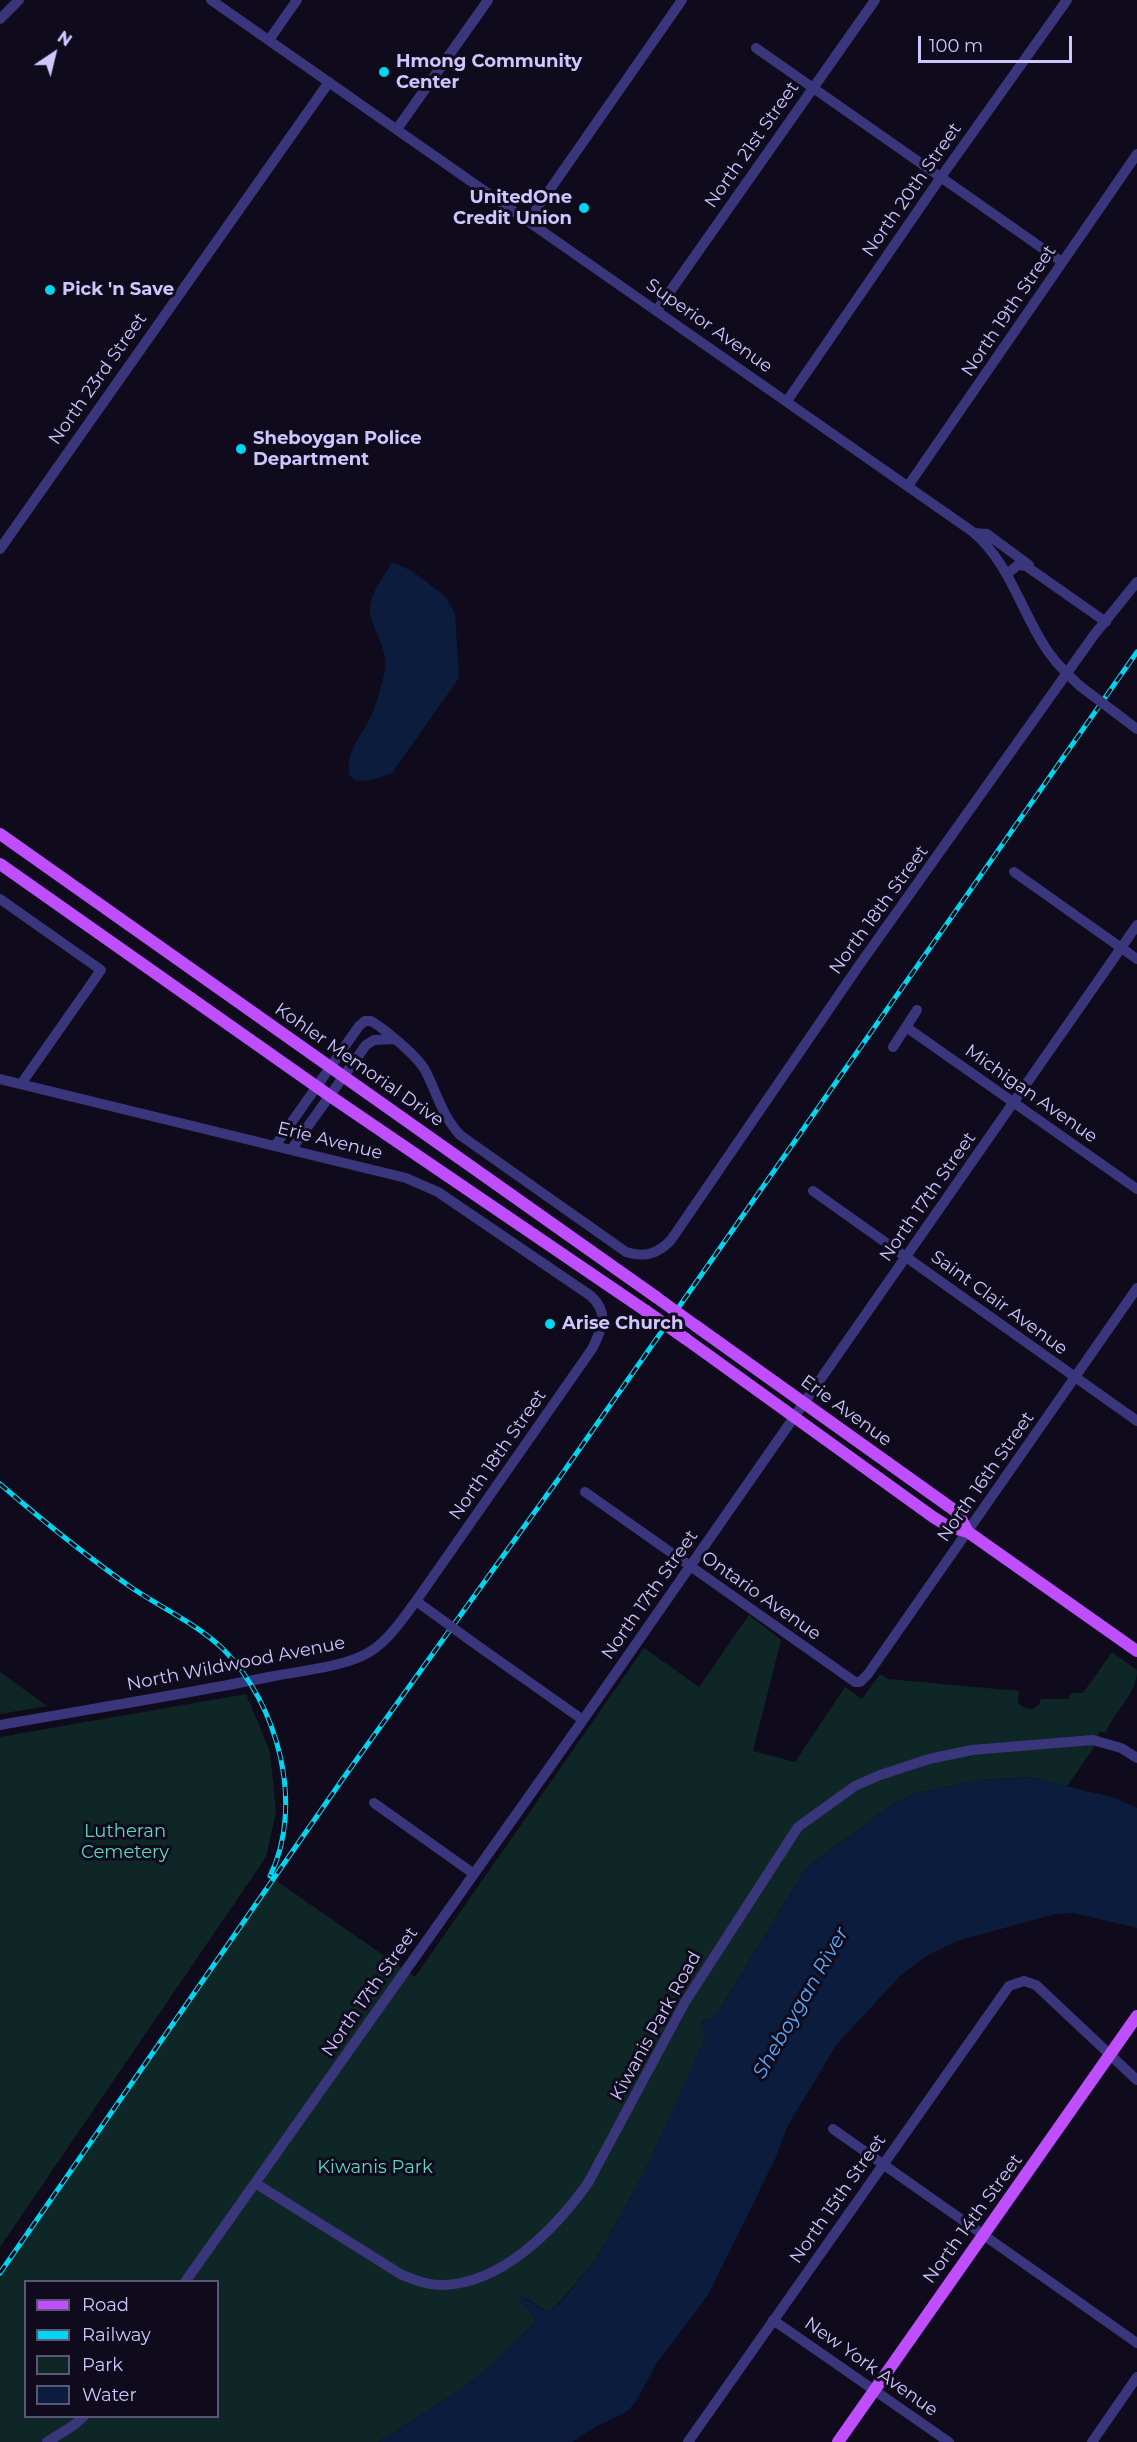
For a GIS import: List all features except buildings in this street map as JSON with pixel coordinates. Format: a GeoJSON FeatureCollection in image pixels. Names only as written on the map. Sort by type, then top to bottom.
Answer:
{"type":"FeatureCollection","features":[{"type":"Feature","properties":{"kind":"main road","name":"Kohler Memorial Drive"},"geometry":{"type":"LineString","coordinates":[[0,834],[696,1326]]}},
{"type":"Feature","properties":{"kind":"main road"},"geometry":{"type":"LineString","coordinates":[[0,864],[330,1096]]}},
{"type":"Feature","properties":{"kind":"main road","name":"Erie Avenue"},"geometry":{"type":"LineString","coordinates":[[330,1096],[646,1311],[940,1522],[968,1532],[1137,1651]]}},
{"type":"Feature","properties":{"kind":"main road","name":"Erie Avenue"},"geometry":{"type":"LineString","coordinates":[[696,1326],[954,1510],[968,1532]]}},
{"type":"Feature","properties":{"kind":"main road","name":"North 14th Street"},"geometry":{"type":"LineString","coordinates":[[838,2442],[1137,2016]]}},
{"type":"Feature","properties":{"kind":"street"},"geometry":{"type":"LineString","coordinates":[[0,19],[19,0]]}},
{"type":"Feature","properties":{"kind":"street","name":"Superior Avenue"},"geometry":{"type":"LineString","coordinates":[[211,0],[974,533],[988,546],[1006,574],[1042,643],[1067,675],[1137,729]]}},
{"type":"Feature","properties":{"kind":"street"},"geometry":{"type":"LineString","coordinates":[[269,40],[297,0]]}},
{"type":"Feature","properties":{"kind":"street"},"geometry":{"type":"LineString","coordinates":[[397,129],[488,0]]}},
{"type":"Feature","properties":{"kind":"street"},"geometry":{"type":"LineString","coordinates":[[528,220],[682,0]]}},
{"type":"Feature","properties":{"kind":"street","name":"North 21st Street"},"geometry":{"type":"LineString","coordinates":[[657,310],[875,0]]}},
{"type":"Feature","properties":{"kind":"street","name":"North 20th Street"},"geometry":{"type":"LineString","coordinates":[[787,401],[941,177],[1067,0]]}},
{"type":"Feature","properties":{"kind":"street"},"geometry":{"type":"LineString","coordinates":[[756,48],[1062,262]]}},
{"type":"Feature","properties":{"kind":"street","name":"North 23rd Street"},"geometry":{"type":"LineString","coordinates":[[0,549],[329,82]]}},
{"type":"Feature","properties":{"kind":"street","name":"North 19th Street"},"geometry":{"type":"LineString","coordinates":[[909,486],[1062,262],[1133,168],[1137,154]]}},
{"type":"Feature","properties":{"kind":"street"},"geometry":{"type":"LineString","coordinates":[[974,533],[987,534],[1106,622]]}},
{"type":"Feature","properties":{"kind":"street"},"geometry":{"type":"LineString","coordinates":[[1006,574],[1023,565],[1043,576]]}},
{"type":"Feature","properties":{"kind":"street","name":"North 18th Street"},"geometry":{"type":"LineString","coordinates":[[394,1039],[423,1067],[442,1112],[460,1135],[626,1252],[648,1255],[659,1251],[671,1240],[860,964],[1067,675],[1137,582]]}},
{"type":"Feature","properties":{"kind":"street"},"geometry":{"type":"LineString","coordinates":[[1014,872],[1137,959]]}},
{"type":"Feature","properties":{"kind":"street"},"geometry":{"type":"LineString","coordinates":[[0,899],[101,970],[21,1084]]}},
{"type":"Feature","properties":{"kind":"street","name":"North 17th Street"},"geometry":{"type":"LineString","coordinates":[[186,2280],[583,1720],[1137,925]]}},
{"type":"Feature","properties":{"kind":"street"},"geometry":{"type":"LineString","coordinates":[[893,1047],[917,1010]]}},
{"type":"Feature","properties":{"kind":"street"},"geometry":{"type":"LineString","coordinates":[[275,1146],[365,1021],[374,1022],[394,1039]]}},
{"type":"Feature","properties":{"kind":"street","name":"Michigan Avenue"},"geometry":{"type":"LineString","coordinates":[[906,1027],[1137,1189]]}},
{"type":"Feature","properties":{"kind":"street"},"geometry":{"type":"LineString","coordinates":[[291,1150],[369,1042],[381,1038],[394,1039]]}},
{"type":"Feature","properties":{"kind":"street","name":"Erie Avenue"},"geometry":{"type":"LineString","coordinates":[[0,1079],[406,1178],[438,1192],[591,1296],[602,1311],[604,1325]]}},
{"type":"Feature","properties":{"kind":"street","name":"Saint Clair Avenue"},"geometry":{"type":"LineString","coordinates":[[813,1191],[1137,1421]]}},
{"type":"Feature","properties":{"kind":"street","name":"North 16th Street"},"geometry":{"type":"LineString","coordinates":[[860,1682],[868,1674],[968,1532],[1137,1288]]}},
{"type":"Feature","properties":{"kind":"street","name":"North 18th Street"},"geometry":{"type":"LineString","coordinates":[[416,1601],[592,1349],[604,1325]]}},
{"type":"Feature","properties":{"kind":"street","name":"Ontario Avenue"},"geometry":{"type":"LineString","coordinates":[[585,1492],[855,1683],[860,1682]]}},
{"type":"Feature","properties":{"kind":"street"},"geometry":{"type":"LineString","coordinates":[[416,1601],[583,1720]]}},
{"type":"Feature","properties":{"kind":"street","name":"North Wildwood Avenue"},"geometry":{"type":"LineString","coordinates":[[0,1725],[248,1681],[362,1656],[378,1646],[392,1632],[416,1601]]}},
{"type":"Feature","properties":{"kind":"street","name":"Kiwanis Park Road"},"geometry":{"type":"LineString","coordinates":[[255,2183],[357,2248],[411,2278],[442,2285],[465,2282],[483,2276],[506,2264],[545,2233],[588,2183],[685,2002],[798,1827],[855,1786],[897,1769],[972,1750],[1093,1740],[1120,1748],[1137,1758]]}},
{"type":"Feature","properties":{"kind":"street"},"geometry":{"type":"LineString","coordinates":[[374,1803],[474,1874]]}},
{"type":"Feature","properties":{"kind":"street","name":"North 15th Street"},"geometry":{"type":"LineString","coordinates":[[688,2442],[1006,1989],[1021,1982],[1038,1986],[1110,2054]]}},
{"type":"Feature","properties":{"kind":"street"},"geometry":{"type":"LineString","coordinates":[[1110,2054],[1137,2080]]}},
{"type":"Feature","properties":{"kind":"street"},"geometry":{"type":"LineString","coordinates":[[833,2129],[1137,2343]]}},
{"type":"Feature","properties":{"kind":"street","name":"New York Avenue"},"geometry":{"type":"LineString","coordinates":[[773,2320],[949,2442]]}},
{"type":"Feature","properties":{"kind":"street"},"geometry":{"type":"LineString","coordinates":[[1092,2442],[1137,2377]]}},
{"type":"Feature","properties":{"kind":"street"},"geometry":{"type":"LineString","coordinates":[[47,2442],[82,2418]]}},
{"type":"Feature","properties":{"kind":"green space","name":"Kiwanis Park"},"geometry":{"type":"Polygon","coordinates":[[[749,1615],[781,1640],[753,1751],[795,1762],[845,1687],[862,1699],[880,1674],[888,1679],[1019,1691],[1018,1703],[1031,1709],[1037,1706],[1041,1699],[1068,1699],[1072,1693],[1083,1693],[1112,1652],[1137,1670],[1130,1695],[1106,1732],[1099,1732],[1095,1746],[1067,1786],[1031,1777],[979,1780],[913,1794],[890,1806],[806,1868],[715,2017],[702,2020],[706,2035],[684,2087],[643,2175],[596,2259],[559,2303],[550,2310],[545,2310],[522,2296],[534,2316],[535,2323],[504,2354],[465,2387],[378,2442],[0,2442],[0,2277],[275,1880],[415,1977],[644,1648],[699,1687],[749,1615]]]}},
{"type":"Feature","properties":{"kind":"green space"},"geometry":{"type":"Polygon","coordinates":[[[0,1672],[47,1706],[0,1714],[0,1672]]]}},
{"type":"Feature","properties":{"kind":"green space","name":"Lutheran Cemetery"},"geometry":{"type":"Polygon","coordinates":[[[246,1694],[270,1752],[276,1812],[266,1857],[0,2247],[0,1737],[246,1694]]]}},
{"type":"Feature","properties":{"kind":"water"},"geometry":{"type":"Polygon","coordinates":[[[392,562],[412,571],[446,597],[455,614],[459,678],[392,773],[372,780],[356,781],[349,775],[349,759],[374,708],[386,663],[370,613],[370,606],[377,586],[392,562]]]}},
{"type":"Feature","properties":{"kind":"water","name":"Sheboygan River"},"geometry":{"type":"Polygon","coordinates":[[[1032,1777],[1113,1797],[1137,1808],[1137,1928],[1074,1913],[1056,1914],[960,1940],[928,1955],[901,1975],[837,2044],[787,2127],[776,2157],[708,2295],[657,2363],[628,2411],[595,2427],[572,2442],[378,2442],[465,2387],[531,2328],[535,2323],[534,2316],[519,2301],[521,2296],[544,2310],[550,2310],[560,2303],[596,2259],[643,2175],[706,2035],[701,2024],[702,2020],[715,2017],[806,1868],[890,1806],[913,1794],[979,1780],[1032,1777]]]}},
{"type":"Feature","properties":{"kind":"railway"},"geometry":{"type":"LineString","coordinates":[[0,2273],[342,1780],[562,1474],[1137,652]]}},
{"type":"Feature","properties":{"kind":"railway"},"geometry":{"type":"LineString","coordinates":[[0,1484],[115,1576],[213,1640],[242,1672],[271,1726],[280,1756],[285,1787],[285,1818],[280,1848],[270,1876]]}},
{"type":"Feature","properties":{"kind":"place","name":"Hmong Community Center"},"geometry":{"type":"Point","coordinates":[384,72]}},
{"type":"Feature","properties":{"kind":"place","name":"UnitedOne Credit Union"},"geometry":{"type":"Point","coordinates":[584,208]}},
{"type":"Feature","properties":{"kind":"place","name":"Pick 'n Save"},"geometry":{"type":"Point","coordinates":[50,290]}},
{"type":"Feature","properties":{"kind":"place","name":"Sheboygan Police Department"},"geometry":{"type":"Point","coordinates":[241,449]}},
{"type":"Feature","properties":{"kind":"place","name":"Arise Church"},"geometry":{"type":"Point","coordinates":[550,1324]}}]}
